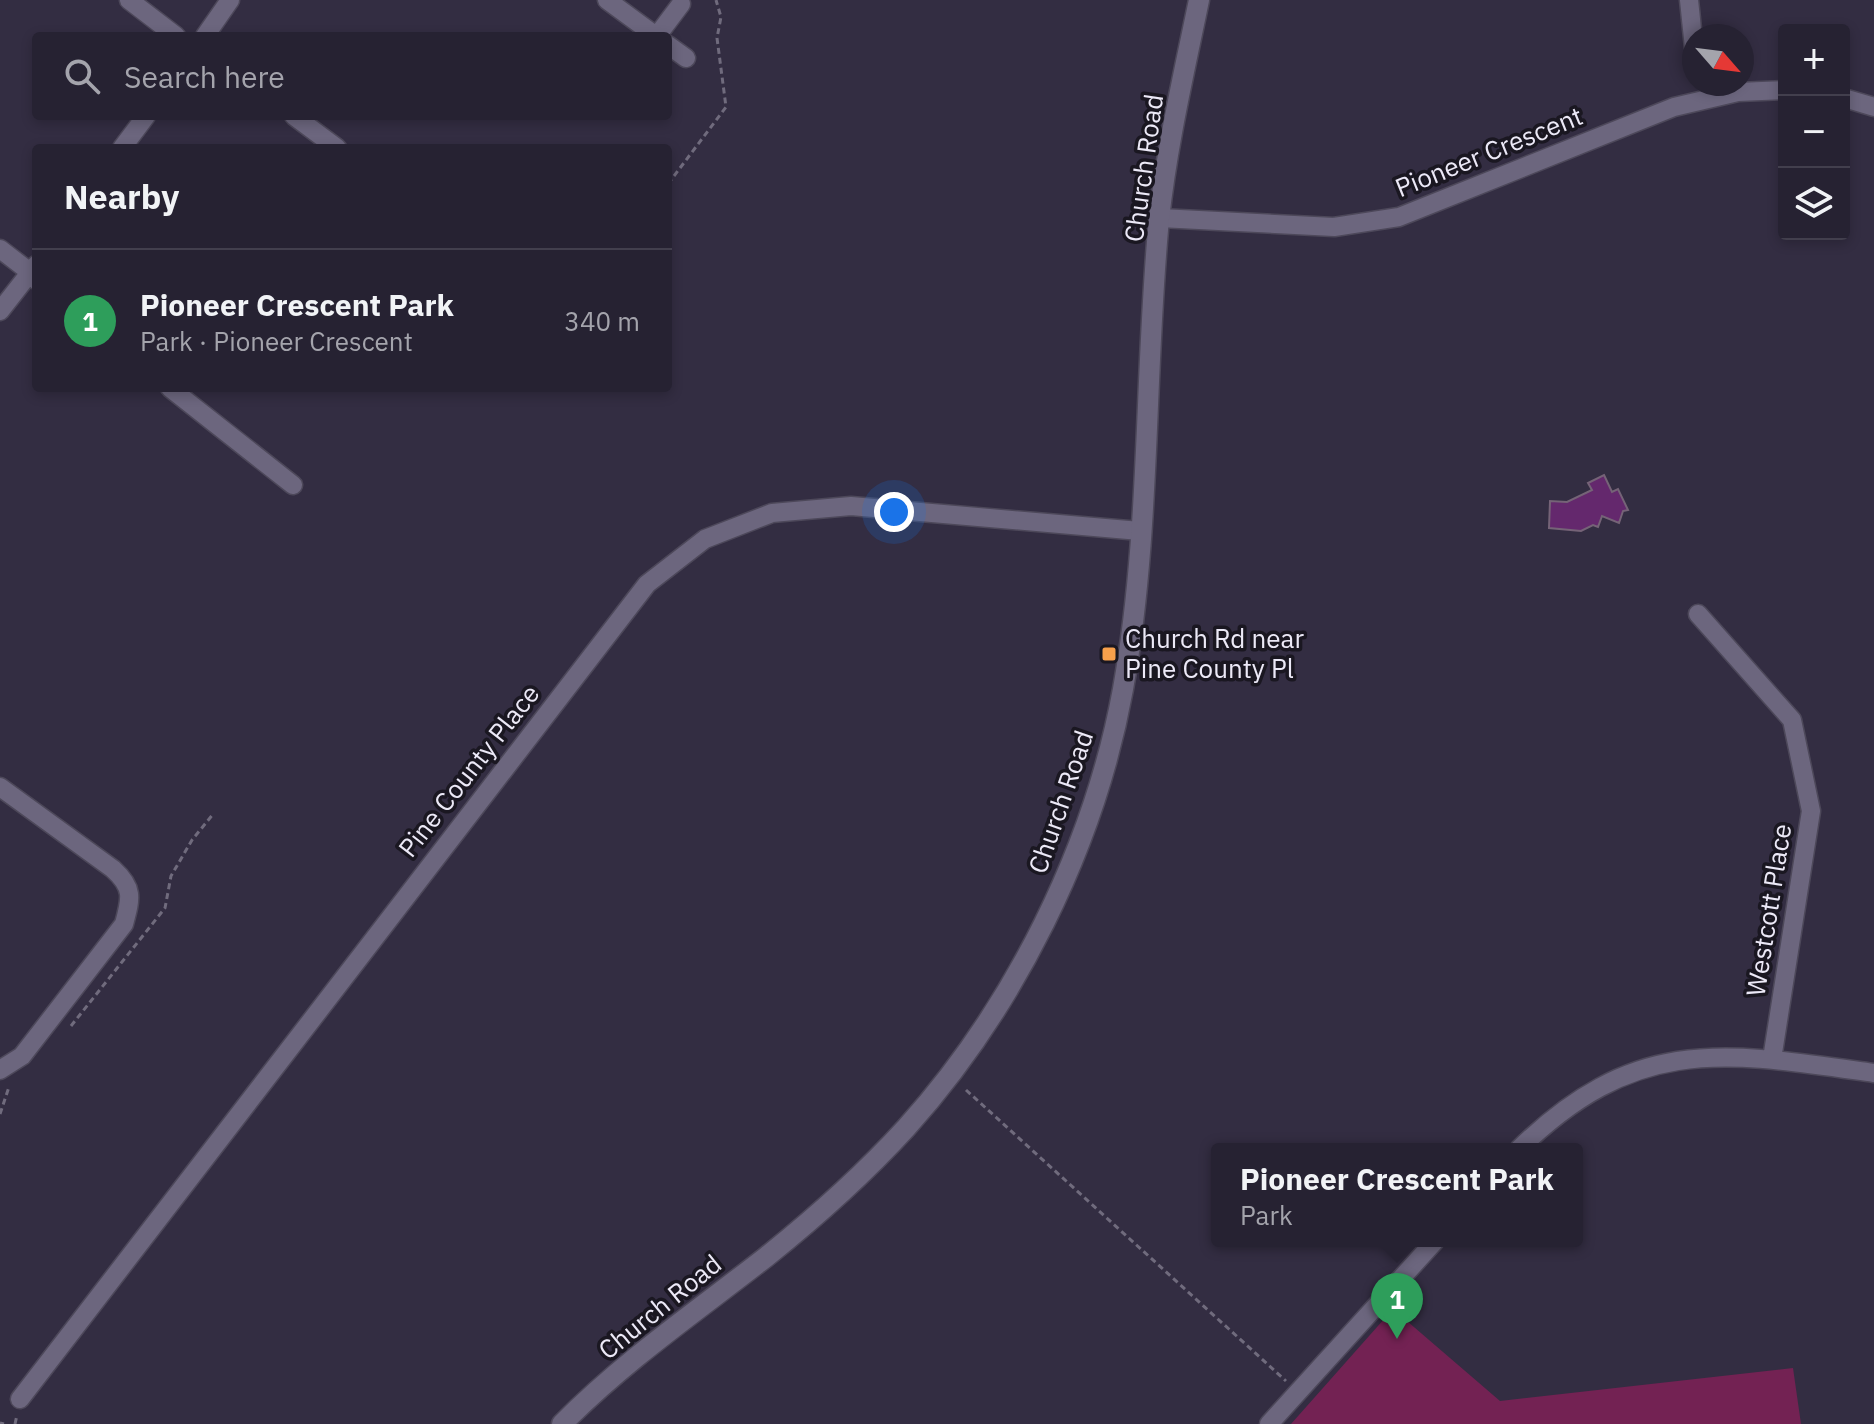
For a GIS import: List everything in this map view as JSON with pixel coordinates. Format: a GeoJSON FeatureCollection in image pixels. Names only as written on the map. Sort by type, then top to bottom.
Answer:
{"type":"FeatureCollection","features":[{"type":"Feature","properties":{"kind":"main road","name":"Church Road"},"geometry":{"type":"LineString","coordinates":[[562,1424],[660,1337],[762,1260],[853,1183],[907,1127],[980,1031],[1037,936],[1061,885],[1088,819],[1123,691],[1134,611],[1160,218],[1171,134],[1199,0]]}},
{"type":"Feature","properties":{"kind":"street"},"geometry":{"type":"LineString","coordinates":[[129,0],[171,32]]}},
{"type":"Feature","properties":{"kind":"street"},"geometry":{"type":"LineString","coordinates":[[208,32],[230,0]]}},
{"type":"Feature","properties":{"kind":"street"},"geometry":{"type":"LineString","coordinates":[[607,0],[651,32]]}},
{"type":"Feature","properties":{"kind":"street"},"geometry":{"type":"LineString","coordinates":[[1689,0],[1692,24]]}},
{"type":"Feature","properties":{"kind":"street"},"geometry":{"type":"LineString","coordinates":[[659,32],[681,4]]}},
{"type":"Feature","properties":{"kind":"street"},"geometry":{"type":"LineString","coordinates":[[672,48],[686,58]]}},
{"type":"Feature","properties":{"kind":"street","name":"Pioneer Crescent"},"geometry":{"type":"LineString","coordinates":[[1754,91],[1778,90]]}},
{"type":"Feature","properties":{"kind":"street","name":"Pioneer Crescent"},"geometry":{"type":"LineString","coordinates":[[1160,218],[1334,227],[1399,217],[1641,120],[1692,96]]}},
{"type":"Feature","properties":{"kind":"street"},"geometry":{"type":"LineString","coordinates":[[1850,100],[1874,107]]}},
{"type":"Feature","properties":{"kind":"street"},"geometry":{"type":"LineString","coordinates":[[125,144],[143,120]]}},
{"type":"Feature","properties":{"kind":"street"},"geometry":{"type":"LineString","coordinates":[[299,120],[332,144]]}},
{"type":"Feature","properties":{"kind":"street"},"geometry":{"type":"LineString","coordinates":[[0,249],[32,271]]}},
{"type":"Feature","properties":{"kind":"street"},"geometry":{"type":"LineString","coordinates":[[0,311],[32,274]]}},
{"type":"Feature","properties":{"kind":"street"},"geometry":{"type":"LineString","coordinates":[[175,392],[293,485]]}},
{"type":"Feature","properties":{"kind":"street","name":"Pine County Place"},"geometry":{"type":"LineString","coordinates":[[20,1399],[637,596],[658,575],[705,539],[772,513],[851,506],[1140,531]]}},
{"type":"Feature","properties":{"kind":"street","name":"Westcott Place"},"geometry":{"type":"LineString","coordinates":[[1698,614],[1792,720],[1811,811],[1772,1059]]}},
{"type":"Feature","properties":{"kind":"street"},"geometry":{"type":"LineString","coordinates":[[0,787],[113,869],[127,883],[130,903],[124,924],[22,1056],[0,1070]]}},
{"type":"Feature","properties":{"kind":"street"},"geometry":{"type":"LineString","coordinates":[[1525,1143],[1575,1100],[1629,1073],[1684,1059],[1711,1056],[1772,1059],[1874,1073]]}},
{"type":"Feature","properties":{"kind":"street"},"geometry":{"type":"LineString","coordinates":[[1269,1424],[1430,1247]]}},
{"type":"Feature","properties":{"kind":"path"},"geometry":{"type":"LineString","coordinates":[[672,179],[726,107],[717,38],[721,17],[716,0]]}},
{"type":"Feature","properties":{"kind":"path"},"geometry":{"type":"LineString","coordinates":[[966,1090],[1298,1393]]}},
{"type":"Feature","properties":{"kind":"shaded area"},"geometry":{"type":"Polygon","coordinates":[[[1393,1309],[1500,1401],[1793,1368],[1801,1424],[1291,1424],[1393,1309]]]}},
{"type":"Feature","properties":{"kind":"building"},"geometry":{"type":"Polygon","coordinates":[[[1604,475],[1612,492],[1618,489],[1628,510],[1623,511],[1619,523],[1602,516],[1598,527],[1593,525],[1581,531],[1549,528],[1550,501],[1567,502],[1592,490],[1588,483],[1604,475]]]}},
{"type":"Feature","properties":{"kind":"place","name":"Church Rd near Pine County Pl"},"geometry":{"type":"Point","coordinates":[1109,654]}},
{"type":"Feature","properties":{"kind":"place","name":"Pioneer Crescent Park"},"geometry":{"type":"Point","coordinates":[1397,1339]}}]}
